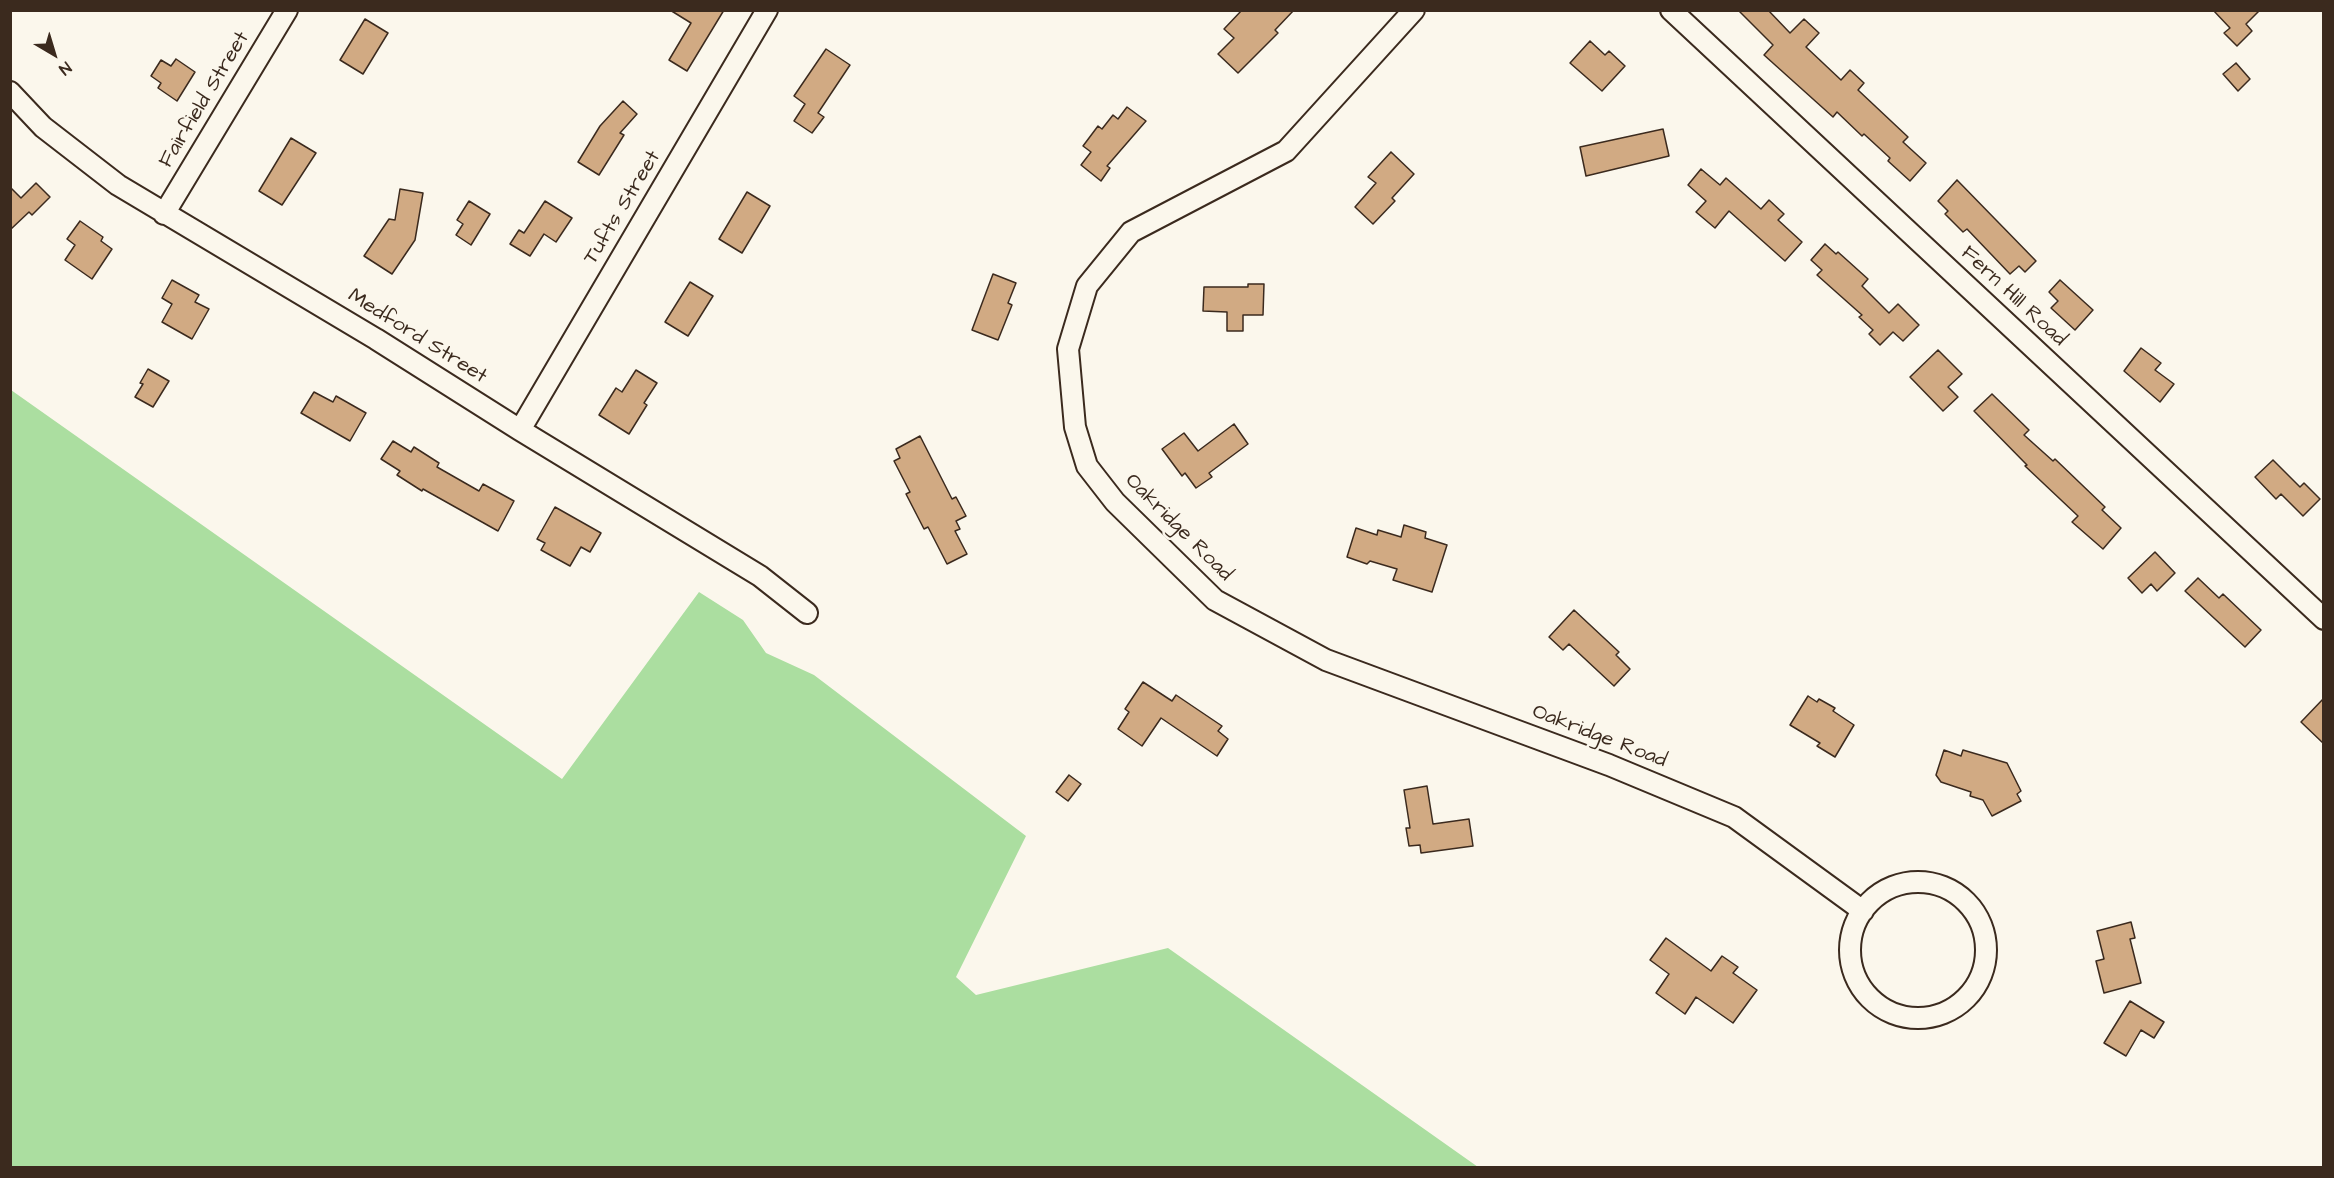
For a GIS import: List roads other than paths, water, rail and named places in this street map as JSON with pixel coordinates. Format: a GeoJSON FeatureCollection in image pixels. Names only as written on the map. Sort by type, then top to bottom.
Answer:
{"type":"FeatureCollection","features":[{"type":"Feature","properties":{"kind":"street","name":"Fairfield Street"},"geometry":{"type":"LineString","coordinates":[[164,214],[287,10]]}},
{"type":"Feature","properties":{"kind":"street","name":"Tufts Street"},"geometry":{"type":"LineString","coordinates":[[520,430],[768,10]]}},
{"type":"Feature","properties":{"kind":"street","name":"Oakridge Road"},"geometry":{"type":"LineString","coordinates":[[1413,10],[1286,152],[1131,232],[1087,286],[1068,349],[1075,427],[1087,466],[1115,502],[1215,600],[1326,660],[1609,765],[1734,817],[1863,911]]}},
{"type":"Feature","properties":{"kind":"street","name":"Fern Hill Road"},"geometry":{"type":"LineString","coordinates":[[1671,10],[2324,618]]}},
{"type":"Feature","properties":{"kind":"street","name":"Medford Street"},"geometry":{"type":"LineString","coordinates":[[10,92],[43,127],[118,185],[376,339],[520,430],[760,576],[807,613]]}},
{"type":"Feature","properties":{"kind":"street"},"geometry":{"type":"LineString","coordinates":[[1924,882],[1939,885],[1959,896],[1975,913],[1984,935],[1986,950],[1984,966],[1973,990],[1954,1008],[1927,1018],[1896,1015],[1875,1003],[1860,985],[1853,971],[1850,956],[1853,932],[1863,911],[1879,894],[1908,883],[1924,882]]}}]}
